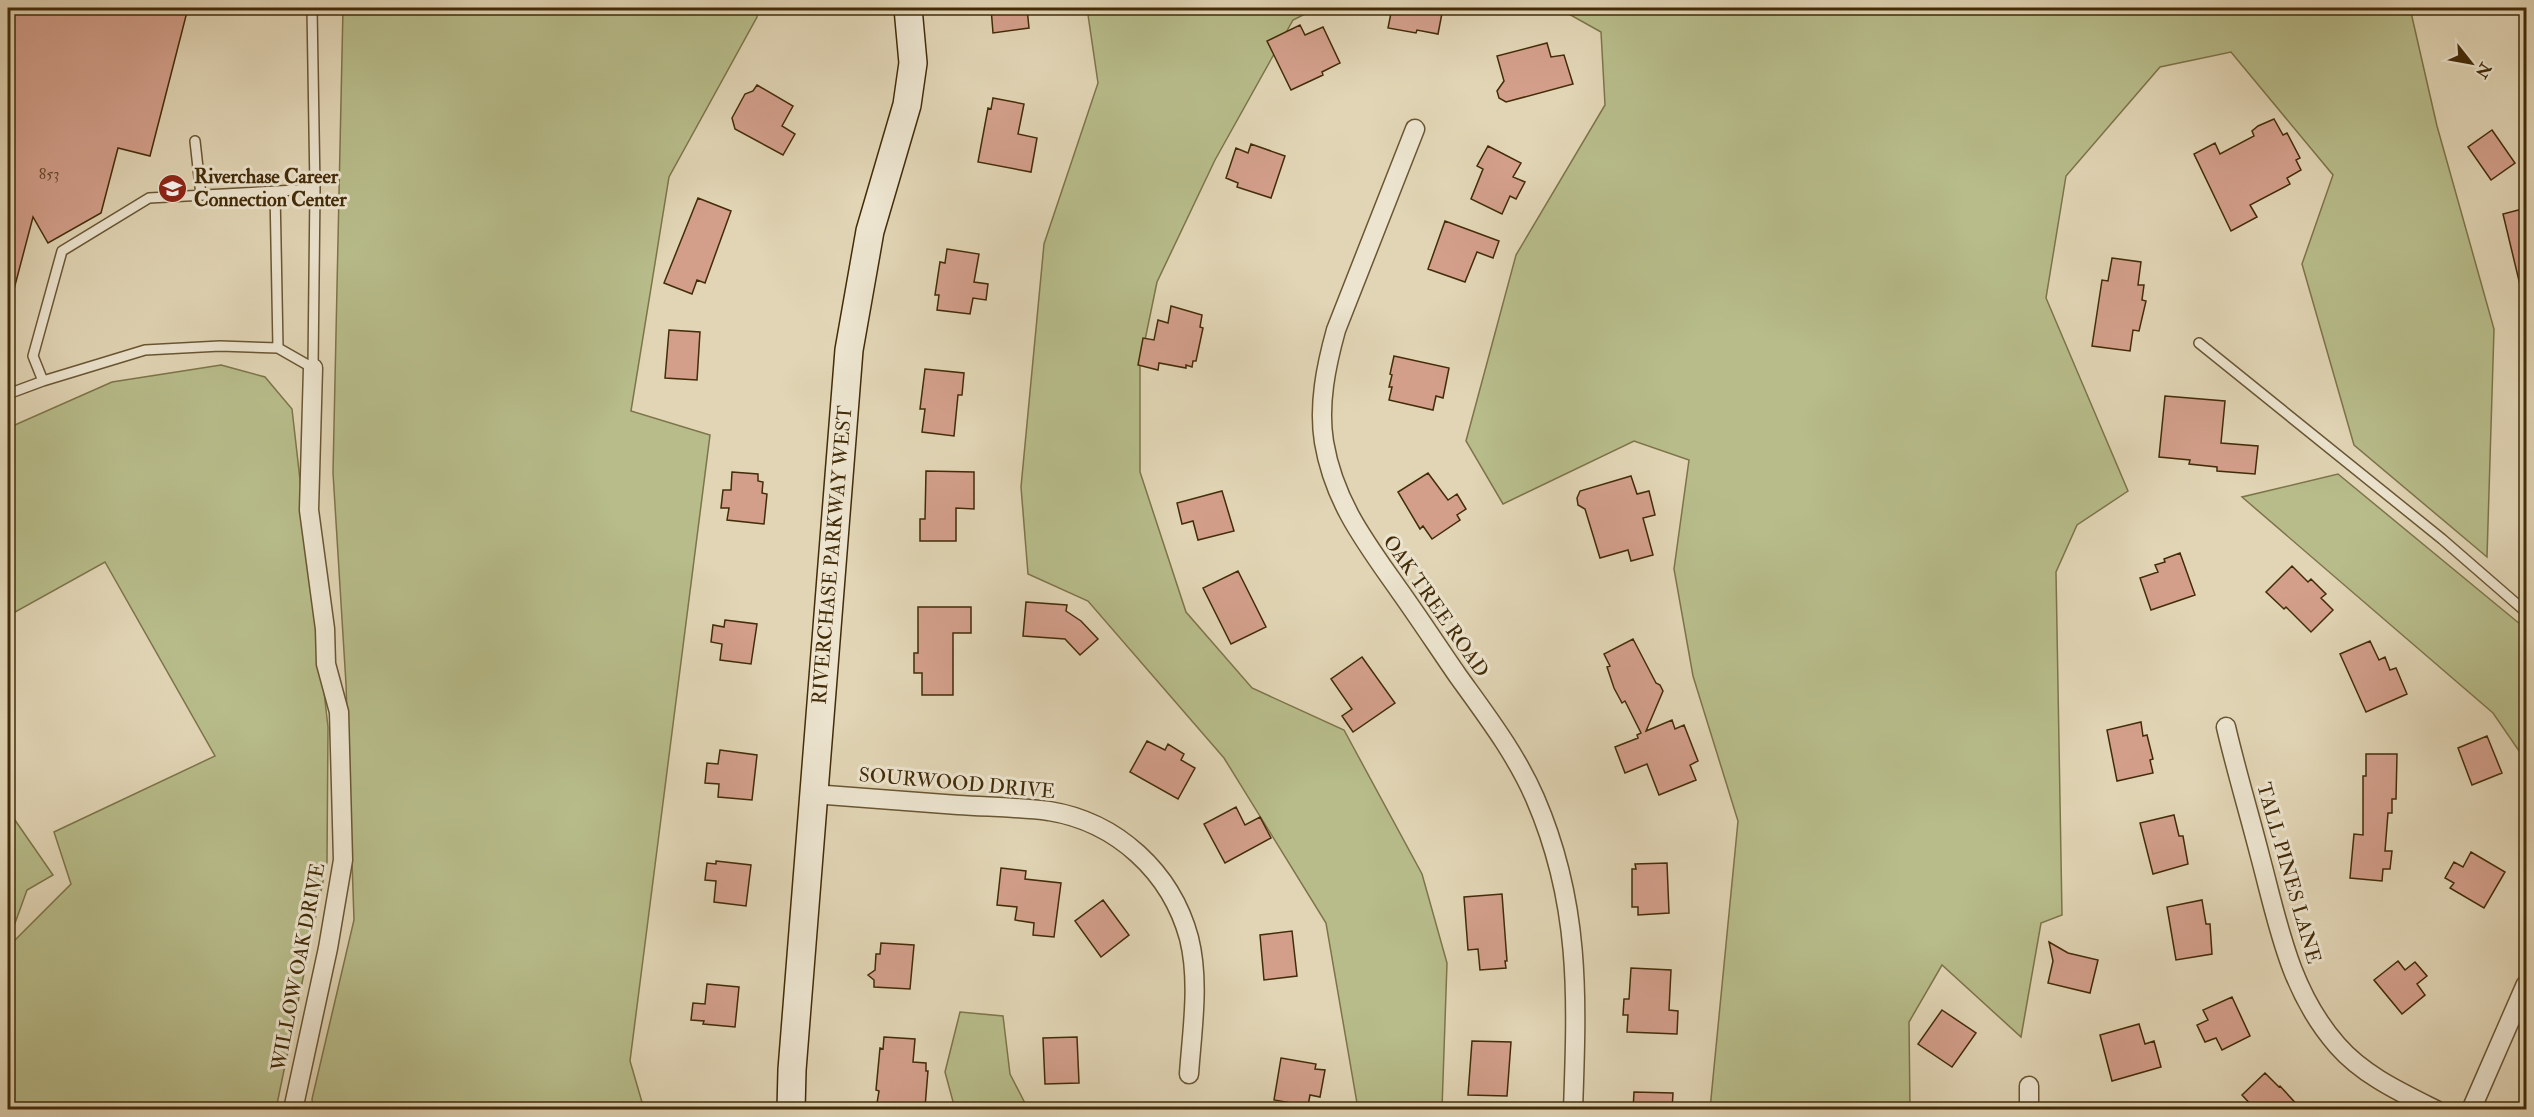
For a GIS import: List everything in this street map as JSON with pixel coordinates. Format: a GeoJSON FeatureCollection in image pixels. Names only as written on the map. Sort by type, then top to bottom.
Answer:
{"type":"FeatureCollection","features":[{"type":"Feature","properties":{"kind":"street","name":"RIVERCHASE PARKWAY WEST"},"geometry":{"type":"LineString","coordinates":[[791,1110],[813,794],[849,350],[870,231],[907,105],[913,63],[908,8]]}},
{"type":"Feature","properties":{"kind":"street","name":"OAK TREE ROAD"},"geometry":{"type":"LineString","coordinates":[[1415,129],[1336,330],[1324,389],[1324,442],[1339,492],[1363,542],[1494,726],[1534,796],[1547,828],[1558,862],[1572,932],[1577,1004],[1573,1110]]}},
{"type":"Feature","properties":{"kind":"street","name":"WILLOW OAK DRIVE"},"geometry":{"type":"LineString","coordinates":[[293,1110],[328,948],[343,860],[339,712],[326,664],[325,628],[309,510],[313,368]]}},
{"type":"Feature","properties":{"kind":"street","name":"TALL PINES LANE"},"geometry":{"type":"LineString","coordinates":[[2226,727],[2289,965],[2309,1005],[2336,1044],[2349,1057],[2383,1083],[2436,1110]]}},
{"type":"Feature","properties":{"kind":"street","name":"SOURWOOD DRIVE"},"geometry":{"type":"LineString","coordinates":[[813,794],[1048,811],[1097,826],[1140,854],[1176,902],[1189,939],[1193,961],[1194,997],[1189,1074]]}},
{"type":"Feature","properties":{"kind":"street"},"geometry":{"type":"LineString","coordinates":[[2471,1110],[2526,984]]}},
{"type":"Feature","properties":{"kind":"street"},"geometry":{"type":"LineString","coordinates":[[2029,1086],[2029,1110]]}},
{"type":"Feature","properties":{"kind":"lane"},"geometry":{"type":"LineString","coordinates":[[8,394],[146,350],[235,345],[278,348],[313,368],[315,189],[312,8]]}},
{"type":"Feature","properties":{"kind":"lane"},"geometry":{"type":"LineString","coordinates":[[195,141],[201,195]]}},
{"type":"Feature","properties":{"kind":"lane"},"geometry":{"type":"LineString","coordinates":[[43,381],[33,356],[62,251],[149,198],[315,189]]}},
{"type":"Feature","properties":{"kind":"lane"},"geometry":{"type":"LineString","coordinates":[[275,191],[278,348]]}},
{"type":"Feature","properties":{"kind":"lane"},"geometry":{"type":"LineString","coordinates":[[2199,343],[2442,540],[2526,612]]}},
{"type":"Feature","properties":{"kind":"green space"},"geometry":{"type":"Polygon","coordinates":[[[343,8],[757,8],[757,17],[669,177],[631,411],[710,435],[630,1061],[644,1109],[313,1110],[312,1099],[354,920],[346,684],[333,473],[343,8]]]}},
{"type":"Feature","properties":{"kind":"green space"},"geometry":{"type":"Polygon","coordinates":[[[1087,8],[1317,8],[1293,20],[1215,160],[1157,282],[1140,364],[1140,472],[1186,612],[1252,688],[1344,730],[1422,874],[1447,963],[1442,1109],[1358,1109],[1326,923],[1224,758],[1088,601],[1028,574],[1021,487],[1044,244],[1098,83],[1087,8]]]}},
{"type":"Feature","properties":{"kind":"green space"},"geometry":{"type":"Polygon","coordinates":[[[1558,8],[2410,8],[2437,126],[2494,329],[2487,557],[2354,445],[2302,264],[2333,175],[2231,52],[2160,67],[2066,176],[2046,298],[2128,491],[2077,525],[2056,572],[2062,915],[2041,923],[2021,1037],[1942,965],[1909,1022],[1910,1109],[1710,1109],[1738,821],[1693,676],[1674,569],[1689,460],[1634,441],[1503,504],[1466,441],[1516,255],[1605,105],[1601,32],[1558,8]]]}},
{"type":"Feature","properties":{"kind":"green space"},"geometry":{"type":"Polygon","coordinates":[[[221,365],[265,377],[292,409],[328,727],[327,862],[276,1109],[8,1109],[8,947],[71,884],[54,832],[215,756],[105,562],[8,616],[8,428],[112,382],[221,365]]]}},
{"type":"Feature","properties":{"kind":"green space"},"geometry":{"type":"Polygon","coordinates":[[[2338,474],[2526,629],[2526,761],[2493,713],[2242,497],[2338,474]]]}},
{"type":"Feature","properties":{"kind":"green space"},"geometry":{"type":"Polygon","coordinates":[[[8,810],[53,875],[27,890],[14,926],[8,935],[8,810]]]}},
{"type":"Feature","properties":{"kind":"green space"},"geometry":{"type":"Polygon","coordinates":[[[960,1012],[1003,1016],[1010,1074],[1028,1109],[955,1109],[945,1072],[960,1012]]]}},
{"type":"Feature","properties":{"kind":"building"},"geometry":{"type":"Polygon","coordinates":[[[8,8],[188,8],[150,156],[118,148],[101,213],[48,243],[33,217],[13,293],[8,293],[8,8]]]}},
{"type":"Feature","properties":{"kind":"building"},"geometry":{"type":"Polygon","coordinates":[[[991,8],[1027,8],[1029,28],[993,33],[991,8]]]}},
{"type":"Feature","properties":{"kind":"building"},"geometry":{"type":"Polygon","coordinates":[[[1392,8],[1443,8],[1438,34],[1388,28],[1392,8]]]}},
{"type":"Feature","properties":{"kind":"building"},"geometry":{"type":"Polygon","coordinates":[[[1300,25],[1305,35],[1323,27],[1340,63],[1322,72],[1323,75],[1291,90],[1267,41],[1300,25]]]}},
{"type":"Feature","properties":{"kind":"building"},"geometry":{"type":"Polygon","coordinates":[[[1547,43],[1551,57],[1564,55],[1573,84],[1506,102],[1499,98],[1497,91],[1504,81],[1497,56],[1547,43]]]}},
{"type":"Feature","properties":{"kind":"building"},"geometry":{"type":"Polygon","coordinates":[[[757,85],[793,106],[782,126],[795,134],[783,155],[735,129],[732,118],[745,94],[753,91],[757,85]]]}},
{"type":"Feature","properties":{"kind":"building"},"geometry":{"type":"Polygon","coordinates":[[[993,98],[1024,104],[1018,134],[1037,138],[1031,172],[978,162],[988,108],[991,109],[993,98]]]}},
{"type":"Feature","properties":{"kind":"building"},"geometry":{"type":"Polygon","coordinates":[[[2274,119],[2283,135],[2287,133],[2300,158],[2296,160],[2301,170],[2287,178],[2290,184],[2250,205],[2257,217],[2231,231],[2194,154],[2215,143],[2220,154],[2254,136],[2252,131],[2274,119]]]}},
{"type":"Feature","properties":{"kind":"building"},"geometry":{"type":"Polygon","coordinates":[[[2492,130],[2515,163],[2491,180],[2468,147],[2492,130]]]}},
{"type":"Feature","properties":{"kind":"building"},"geometry":{"type":"Polygon","coordinates":[[[1251,144],[1285,156],[1271,198],[1237,187],[1238,183],[1226,178],[1236,148],[1248,153],[1251,144]]]}},
{"type":"Feature","properties":{"kind":"building"},"geometry":{"type":"Polygon","coordinates":[[[1488,146],[1521,163],[1513,177],[1525,182],[1516,199],[1510,196],[1502,214],[1471,199],[1483,169],[1477,166],[1488,146]]]}},
{"type":"Feature","properties":{"kind":"building"},"geometry":{"type":"Polygon","coordinates":[[[698,198],[731,211],[705,283],[697,280],[692,294],[664,283],[698,198]]]}},
{"type":"Feature","properties":{"kind":"building"},"geometry":{"type":"Polygon","coordinates":[[[2526,208],[2526,284],[2520,285],[2503,214],[2526,208]]]}},
{"type":"Feature","properties":{"kind":"building"},"geometry":{"type":"Polygon","coordinates":[[[1445,221],[1499,241],[1493,258],[1477,252],[1465,282],[1428,269],[1445,221]]]}},
{"type":"Feature","properties":{"kind":"building"},"geometry":{"type":"Polygon","coordinates":[[[947,249],[979,254],[974,282],[988,284],[986,300],[973,298],[970,314],[937,310],[939,295],[935,295],[940,262],[945,263],[947,249]]]}},
{"type":"Feature","properties":{"kind":"building"},"geometry":{"type":"Polygon","coordinates":[[[2112,258],[2141,262],[2138,285],[2144,285],[2142,300],[2146,301],[2139,331],[2133,330],[2130,351],[2092,346],[2102,280],[2108,281],[2112,258]]]}},
{"type":"Feature","properties":{"kind":"building"},"geometry":{"type":"Polygon","coordinates":[[[1171,306],[1202,315],[1200,327],[1203,328],[1196,361],[1193,361],[1192,367],[1186,365],[1186,368],[1159,363],[1158,370],[1138,365],[1143,338],[1154,340],[1158,320],[1168,323],[1171,306]]]}},
{"type":"Feature","properties":{"kind":"building"},"geometry":{"type":"Polygon","coordinates":[[[669,330],[700,332],[697,380],[665,378],[669,330]]]}},
{"type":"Feature","properties":{"kind":"building"},"geometry":{"type":"Polygon","coordinates":[[[1394,356],[1449,368],[1443,398],[1436,396],[1433,410],[1389,400],[1392,387],[1389,387],[1392,375],[1390,374],[1394,356]]]}},
{"type":"Feature","properties":{"kind":"building"},"geometry":{"type":"Polygon","coordinates":[[[925,369],[964,373],[962,395],[958,395],[954,436],[922,432],[925,409],[920,409],[925,369]]]}},
{"type":"Feature","properties":{"kind":"building"},"geometry":{"type":"Polygon","coordinates":[[[2165,396],[2225,401],[2221,443],[2258,446],[2255,474],[2217,471],[2217,467],[2189,464],[2190,460],[2159,457],[2165,396]]]}},
{"type":"Feature","properties":{"kind":"building"},"geometry":{"type":"Polygon","coordinates":[[[926,471],[974,472],[974,509],[956,508],[956,541],[920,541],[920,519],[925,519],[926,471]]]}},
{"type":"Feature","properties":{"kind":"building"},"geometry":{"type":"Polygon","coordinates":[[[732,472],[758,474],[758,481],[763,482],[762,493],[767,494],[764,524],[727,520],[729,508],[721,508],[723,490],[731,490],[732,472]]]}},
{"type":"Feature","properties":{"kind":"building"},"geometry":{"type":"Polygon","coordinates":[[[1428,473],[1448,500],[1457,494],[1466,509],[1457,515],[1460,520],[1432,539],[1423,526],[1420,529],[1398,492],[1428,473]]]}},
{"type":"Feature","properties":{"kind":"building"},"geometry":{"type":"Polygon","coordinates":[[[1631,476],[1637,494],[1649,491],[1655,515],[1643,518],[1653,555],[1631,561],[1628,550],[1600,558],[1585,509],[1578,505],[1577,498],[1580,491],[1631,476]]]}},
{"type":"Feature","properties":{"kind":"building"},"geometry":{"type":"Polygon","coordinates":[[[1222,491],[1234,531],[1198,540],[1193,521],[1182,524],[1177,503],[1222,491]]]}},
{"type":"Feature","properties":{"kind":"building"},"geometry":{"type":"Polygon","coordinates":[[[2180,553],[2195,595],[2151,610],[2140,578],[2158,572],[2155,565],[2180,553]]]}},
{"type":"Feature","properties":{"kind":"building"},"geometry":{"type":"Polygon","coordinates":[[[2292,566],[2308,582],[2311,579],[2326,594],[2321,598],[2333,610],[2311,632],[2286,607],[2284,609],[2266,592],[2292,566]]]}},
{"type":"Feature","properties":{"kind":"building"},"geometry":{"type":"Polygon","coordinates":[[[1238,571],[1266,627],[1231,644],[1203,588],[1238,571]]]}},
{"type":"Feature","properties":{"kind":"building"},"geometry":{"type":"Polygon","coordinates":[[[1026,602],[1067,605],[1066,611],[1081,621],[1098,639],[1080,655],[1065,639],[1023,636],[1026,602]]]}},
{"type":"Feature","properties":{"kind":"building"},"geometry":{"type":"Polygon","coordinates":[[[918,607],[971,607],[971,633],[953,633],[953,695],[922,695],[922,673],[914,673],[914,653],[918,653],[918,607]]]}},
{"type":"Feature","properties":{"kind":"building"},"geometry":{"type":"Polygon","coordinates":[[[725,620],[757,624],[751,664],[720,660],[722,644],[711,642],[713,625],[724,627],[725,620]]]}},
{"type":"Feature","properties":{"kind":"building"},"geometry":{"type":"Polygon","coordinates":[[[1633,639],[1656,683],[1663,691],[1646,731],[1672,720],[1675,729],[1684,725],[1698,761],[1690,765],[1696,780],[1659,795],[1647,764],[1625,773],[1615,747],[1638,738],[1637,735],[1641,733],[1625,701],[1622,703],[1614,688],[1607,667],[1610,666],[1604,654],[1633,639]]]}},
{"type":"Feature","properties":{"kind":"building"},"geometry":{"type":"Polygon","coordinates":[[[2370,641],[2379,660],[2385,657],[2390,670],[2396,668],[2407,694],[2366,712],[2340,654],[2370,641]]]}},
{"type":"Feature","properties":{"kind":"building"},"geometry":{"type":"Polygon","coordinates":[[[1362,657],[1395,703],[1353,732],[1342,716],[1352,709],[1331,679],[1362,657]]]}},
{"type":"Feature","properties":{"kind":"building"},"geometry":{"type":"Polygon","coordinates":[[[2141,722],[2143,736],[2147,735],[2153,759],[2150,760],[2153,773],[2117,781],[2107,730],[2141,722]]]}},
{"type":"Feature","properties":{"kind":"building"},"geometry":{"type":"Polygon","coordinates":[[[2487,736],[2502,773],[2472,785],[2458,748],[2487,736]]]}},
{"type":"Feature","properties":{"kind":"building"},"geometry":{"type":"Polygon","coordinates":[[[1147,741],[1165,750],[1168,744],[1184,754],[1181,760],[1195,768],[1178,799],[1130,772],[1147,741]]]}},
{"type":"Feature","properties":{"kind":"building"},"geometry":{"type":"Polygon","coordinates":[[[720,750],[757,755],[752,800],[718,797],[719,784],[705,783],[707,763],[718,764],[720,750]]]}},
{"type":"Feature","properties":{"kind":"building"},"geometry":{"type":"Polygon","coordinates":[[[2366,754],[2397,754],[2396,799],[2392,799],[2392,813],[2388,813],[2385,851],[2392,851],[2390,869],[2383,869],[2382,881],[2350,878],[2354,834],[2363,835],[2363,776],[2366,776],[2366,754]]]}},
{"type":"Feature","properties":{"kind":"building"},"geometry":{"type":"Polygon","coordinates":[[[1236,807],[1245,825],[1260,817],[1271,838],[1225,863],[1204,824],[1236,807]]]}},
{"type":"Feature","properties":{"kind":"building"},"geometry":{"type":"Polygon","coordinates":[[[2174,815],[2179,836],[2183,836],[2188,864],[2153,874],[2140,823],[2174,815]]]}},
{"type":"Feature","properties":{"kind":"building"},"geometry":{"type":"Polygon","coordinates":[[[2471,852],[2505,872],[2484,908],[2450,888],[2454,883],[2445,878],[2454,862],[2463,867],[2471,852]]]}},
{"type":"Feature","properties":{"kind":"building"},"geometry":{"type":"Polygon","coordinates":[[[716,861],[751,865],[746,906],[714,902],[716,881],[705,880],[707,863],[716,864],[716,861]]]}},
{"type":"Feature","properties":{"kind":"building"},"geometry":{"type":"Polygon","coordinates":[[[1667,863],[1669,913],[1638,915],[1638,907],[1632,907],[1632,869],[1636,869],[1635,864],[1667,863]]]}},
{"type":"Feature","properties":{"kind":"building"},"geometry":{"type":"Polygon","coordinates":[[[1001,868],[1026,871],[1025,879],[1061,883],[1054,937],[1033,935],[1034,923],[1015,920],[1017,907],[997,905],[1001,868]]]}},
{"type":"Feature","properties":{"kind":"building"},"geometry":{"type":"Polygon","coordinates":[[[1502,894],[1506,968],[1480,970],[1478,949],[1468,950],[1464,897],[1502,894]]]}},
{"type":"Feature","properties":{"kind":"building"},"geometry":{"type":"Polygon","coordinates":[[[1103,900],[1129,935],[1101,957],[1075,921],[1103,900]]]}},
{"type":"Feature","properties":{"kind":"building"},"geometry":{"type":"Polygon","coordinates":[[[2202,900],[2206,924],[2210,924],[2212,954],[2176,960],[2167,907],[2202,900]]]}},
{"type":"Feature","properties":{"kind":"building"},"geometry":{"type":"Polygon","coordinates":[[[1292,931],[1297,976],[1264,980],[1260,935],[1292,931]]]}},
{"type":"Feature","properties":{"kind":"building"},"geometry":{"type":"Polygon","coordinates":[[[2049,942],[2068,953],[2098,960],[2090,993],[2048,983],[2053,961],[2049,942]]]}},
{"type":"Feature","properties":{"kind":"building"},"geometry":{"type":"Polygon","coordinates":[[[881,943],[914,945],[910,989],[874,987],[874,980],[868,975],[875,970],[876,954],[880,954],[881,943]]]}},
{"type":"Feature","properties":{"kind":"building"},"geometry":{"type":"Polygon","coordinates":[[[2398,961],[2405,970],[2415,962],[2427,976],[2417,984],[2425,995],[2402,1014],[2374,980],[2398,961]]]}},
{"type":"Feature","properties":{"kind":"building"},"geometry":{"type":"Polygon","coordinates":[[[1631,968],[1671,970],[1669,1010],[1678,1011],[1677,1034],[1627,1032],[1628,1015],[1623,1015],[1624,999],[1629,999],[1631,968]]]}},
{"type":"Feature","properties":{"kind":"building"},"geometry":{"type":"Polygon","coordinates":[[[707,984],[739,987],[735,1027],[703,1024],[704,1021],[691,1020],[693,1003],[705,1004],[707,984]]]}},
{"type":"Feature","properties":{"kind":"building"},"geometry":{"type":"Polygon","coordinates":[[[2232,997],[2250,1036],[2222,1050],[2216,1038],[2205,1042],[2197,1025],[2208,1020],[2203,1010],[2232,997]]]}},
{"type":"Feature","properties":{"kind":"building"},"geometry":{"type":"Polygon","coordinates":[[[1942,1010],[1976,1033],[1952,1067],[1918,1044],[1942,1010]]]}},
{"type":"Feature","properties":{"kind":"building"},"geometry":{"type":"Polygon","coordinates":[[[2139,1024],[2145,1044],[2154,1041],[2161,1067],[2112,1081],[2100,1035],[2139,1024]]]}},
{"type":"Feature","properties":{"kind":"building"},"geometry":{"type":"Polygon","coordinates":[[[884,1037],[915,1039],[913,1062],[926,1063],[926,1071],[928,1071],[925,1107],[877,1103],[880,1048],[883,1049],[884,1037]]]}},
{"type":"Feature","properties":{"kind":"building"},"geometry":{"type":"Polygon","coordinates":[[[1077,1037],[1079,1083],[1045,1084],[1043,1038],[1077,1037]]]}},
{"type":"Feature","properties":{"kind":"building"},"geometry":{"type":"Polygon","coordinates":[[[1472,1041],[1511,1042],[1507,1096],[1468,1095],[1472,1041]]]}},
{"type":"Feature","properties":{"kind":"building"},"geometry":{"type":"Polygon","coordinates":[[[1281,1058],[1316,1064],[1315,1069],[1325,1070],[1320,1097],[1310,1095],[1308,1106],[1274,1100],[1281,1058]]]}},
{"type":"Feature","properties":{"kind":"building"},"geometry":{"type":"Polygon","coordinates":[[[2265,1073],[2302,1110],[2256,1110],[2242,1095],[2265,1073]]]}},
{"type":"Feature","properties":{"kind":"building"},"geometry":{"type":"Polygon","coordinates":[[[1634,1092],[1673,1093],[1672,1110],[1633,1110],[1634,1092]]]}},
{"type":"Feature","properties":{"kind":"place","name":"Riverchase Career Connection Center"},"geometry":{"type":"Point","coordinates":[173,188]}}]}
